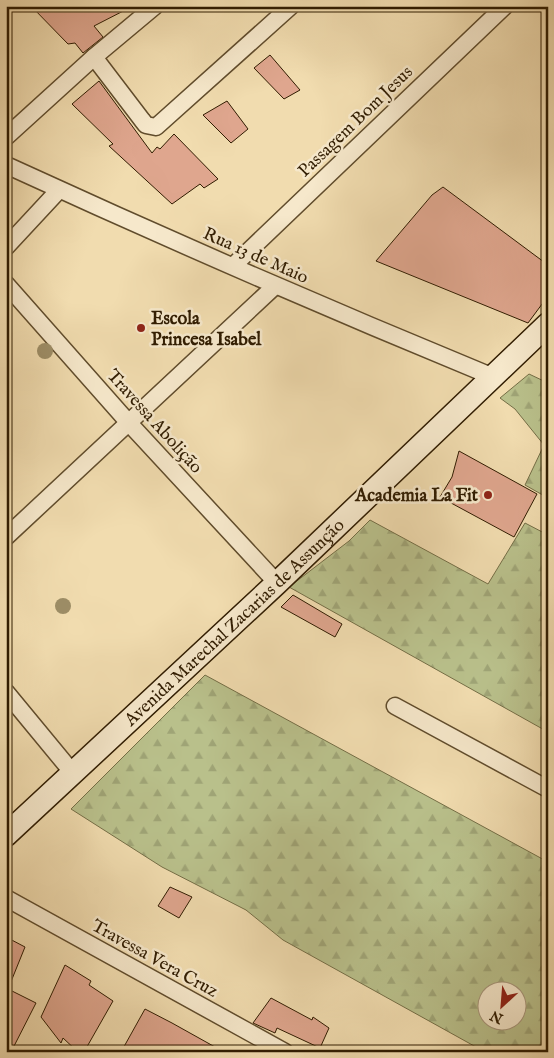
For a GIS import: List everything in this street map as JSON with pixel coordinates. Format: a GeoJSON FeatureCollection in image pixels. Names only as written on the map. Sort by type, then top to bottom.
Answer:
{"type":"FeatureCollection","features":[{"type":"Feature","properties":{"kind":"main road","name":"Avenida Marechal Zacarias de Assunção"},"geometry":{"type":"LineString","coordinates":[[6,835],[277,583],[491,376],[548,324]]}},
{"type":"Feature","properties":{"kind":"street"},"geometry":{"type":"LineString","coordinates":[[6,137],[94,57],[156,6]]}},
{"type":"Feature","properties":{"kind":"street"},"geometry":{"type":"LineString","coordinates":[[94,57],[146,125],[156,127],[290,6]]}},
{"type":"Feature","properties":{"kind":"street","name":"Passagem Bom Jesus"},"geometry":{"type":"LineString","coordinates":[[233,266],[505,6]]}},
{"type":"Feature","properties":{"kind":"street","name":"Rua 13 de Maio"},"geometry":{"type":"LineString","coordinates":[[6,166],[275,286],[491,376]]}},
{"type":"Feature","properties":{"kind":"street"},"geometry":{"type":"LineString","coordinates":[[6,247],[59,190]]}},
{"type":"Feature","properties":{"kind":"street","name":"Travessa Abolição"},"geometry":{"type":"LineString","coordinates":[[6,284],[128,422],[277,583]]}},
{"type":"Feature","properties":{"kind":"street"},"geometry":{"type":"LineString","coordinates":[[6,537],[275,286]]}},
{"type":"Feature","properties":{"kind":"street"},"geometry":{"type":"LineString","coordinates":[[6,692],[72,772]]}},
{"type":"Feature","properties":{"kind":"street"},"geometry":{"type":"LineString","coordinates":[[395,706],[548,789]]}},
{"type":"Feature","properties":{"kind":"street","name":"Travessa Vera Cruz"},"geometry":{"type":"LineString","coordinates":[[6,898],[285,1052]]}},
{"type":"Feature","properties":{"kind":"green space"},"geometry":{"type":"Polygon","coordinates":[[[529,374],[548,383],[548,498],[525,485],[544,445],[515,409],[500,398],[529,374]]]}},
{"type":"Feature","properties":{"kind":"green space"},"geometry":{"type":"Polygon","coordinates":[[[370,520],[488,584],[525,523],[548,535],[548,732],[289,587],[349,541],[370,520]]]}},
{"type":"Feature","properties":{"kind":"green space"},"geometry":{"type":"Polygon","coordinates":[[[205,675],[548,862],[548,1052],[485,1052],[283,940],[246,910],[162,867],[71,809],[205,675]]]}},
{"type":"Feature","properties":{"kind":"building"},"geometry":{"type":"Polygon","coordinates":[[[31,6],[133,6],[94,26],[103,37],[83,53],[75,43],[68,44],[31,6]]]}},
{"type":"Feature","properties":{"kind":"building"},"geometry":{"type":"Polygon","coordinates":[[[270,55],[300,90],[284,99],[254,68],[270,55]]]}},
{"type":"Feature","properties":{"kind":"building"},"geometry":{"type":"Polygon","coordinates":[[[99,81],[152,153],[157,147],[160,149],[174,134],[218,179],[204,188],[200,184],[172,204],[109,146],[113,144],[72,104],[99,81]]]}},
{"type":"Feature","properties":{"kind":"building"},"geometry":{"type":"Polygon","coordinates":[[[227,101],[248,129],[231,143],[203,115],[227,101]]]}},
{"type":"Feature","properties":{"kind":"building"},"geometry":{"type":"Polygon","coordinates":[[[443,187],[548,265],[548,296],[528,323],[376,261],[432,195],[443,187]]]}},
{"type":"Feature","properties":{"kind":"building","name":"Academia La Fit"},"geometry":{"type":"Polygon","coordinates":[[[459,451],[537,494],[514,537],[440,497],[452,477],[459,451]]]}},
{"type":"Feature","properties":{"kind":"building"},"geometry":{"type":"Polygon","coordinates":[[[293,595],[342,624],[335,637],[281,607],[293,595]]]}},
{"type":"Feature","properties":{"kind":"building"},"geometry":{"type":"Polygon","coordinates":[[[170,887],[192,897],[179,918],[158,906],[170,887]]]}},
{"type":"Feature","properties":{"kind":"building"},"geometry":{"type":"Polygon","coordinates":[[[6,937],[25,947],[8,989],[36,1003],[11,1052],[6,1052],[6,937]]]}},
{"type":"Feature","properties":{"kind":"building"},"geometry":{"type":"Polygon","coordinates":[[[65,965],[91,981],[89,985],[113,1001],[84,1052],[78,1052],[63,1038],[61,1043],[41,1017],[65,965]]]}},
{"type":"Feature","properties":{"kind":"building"},"geometry":{"type":"Polygon","coordinates":[[[271,998],[312,1020],[313,1017],[329,1028],[320,1048],[277,1028],[275,1033],[253,1023],[271,998]]]}},
{"type":"Feature","properties":{"kind":"building"},"geometry":{"type":"Polygon","coordinates":[[[145,1009],[172,1023],[224,1052],[121,1052],[145,1009]]]}},
{"type":"Feature","properties":{"kind":"place","name":"Escola Princesa Isabel"},"geometry":{"type":"Point","coordinates":[141,328]}},
{"type":"Feature","properties":{"kind":"place","name":"Academia La Fit"},"geometry":{"type":"Point","coordinates":[488,495]}}]}
